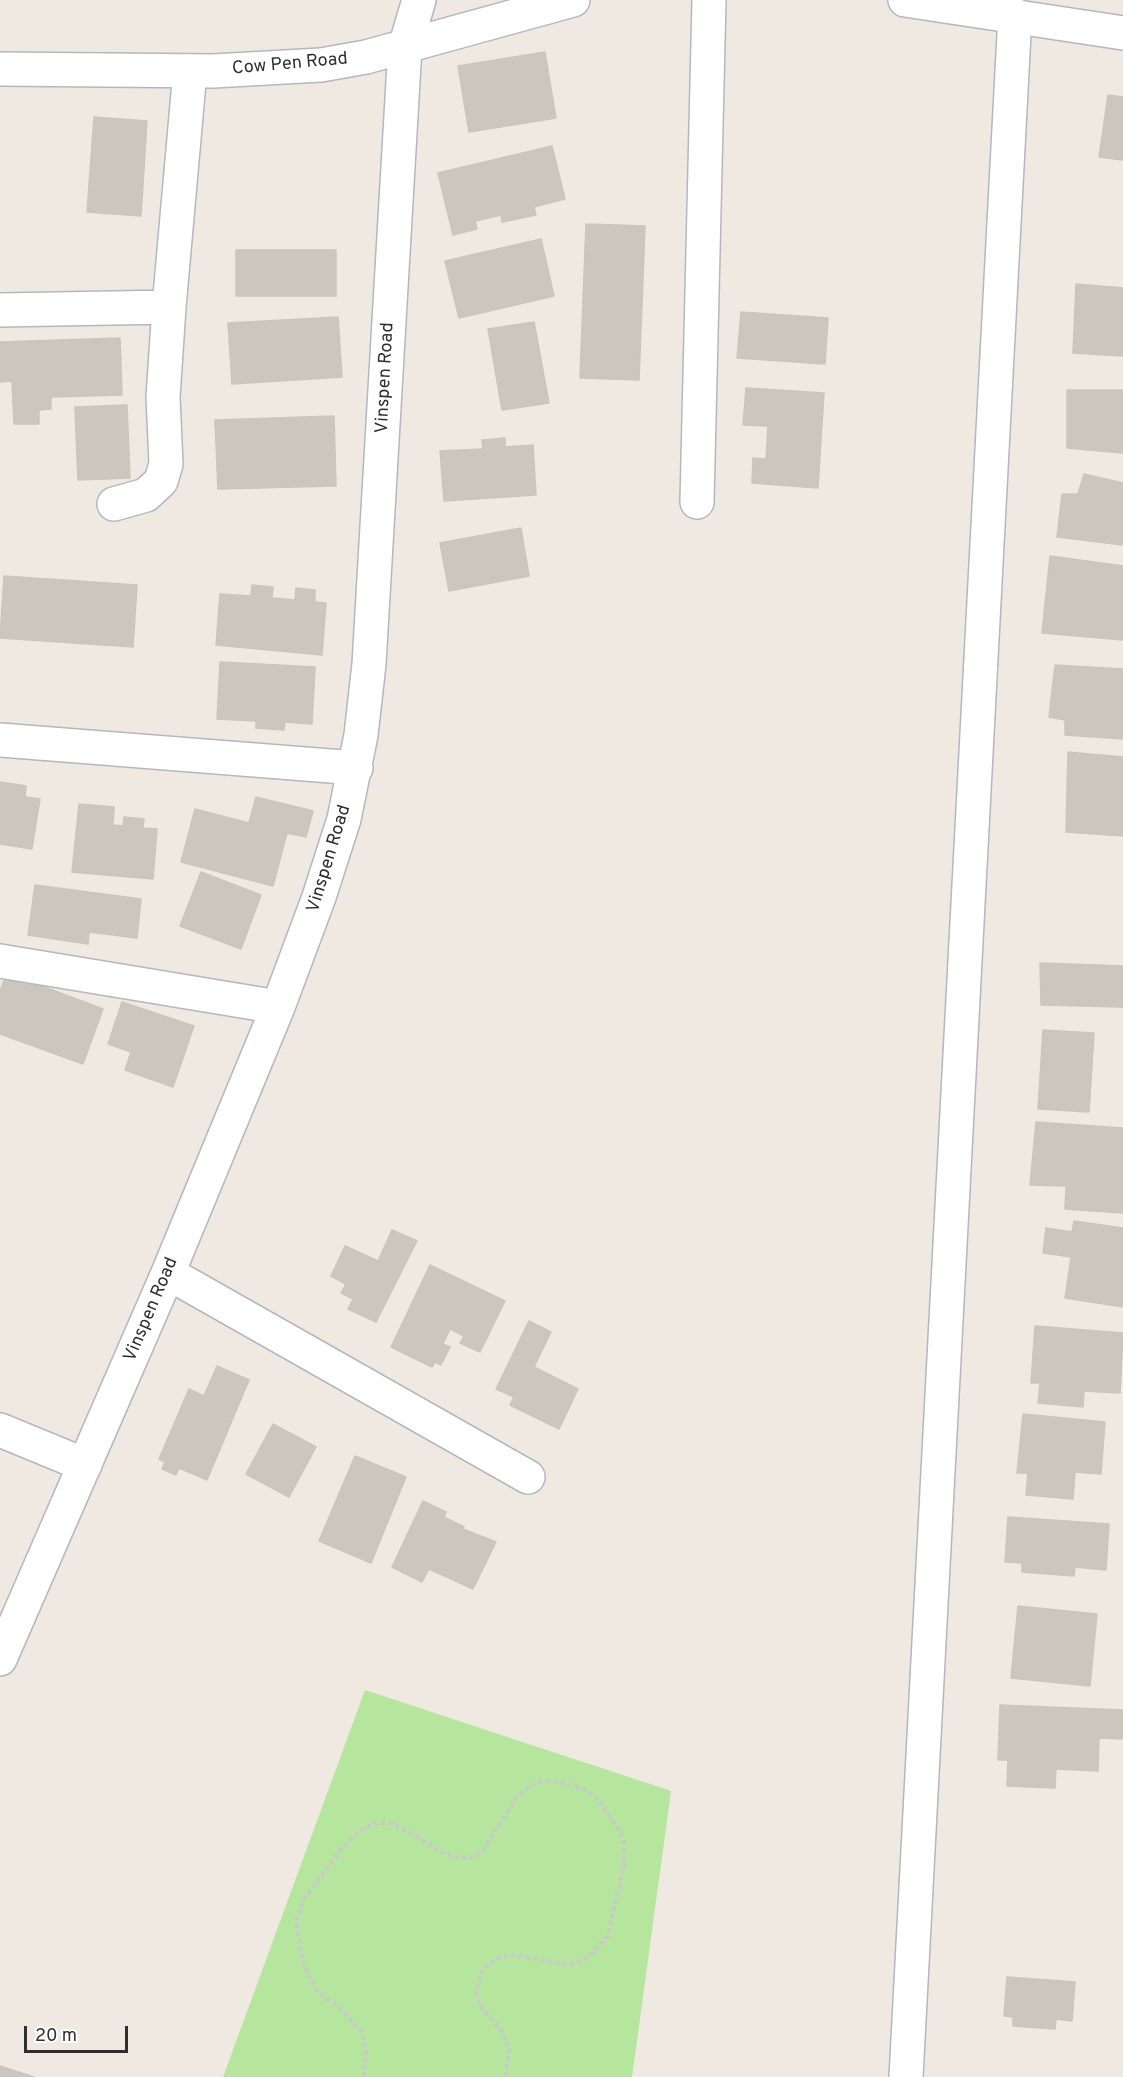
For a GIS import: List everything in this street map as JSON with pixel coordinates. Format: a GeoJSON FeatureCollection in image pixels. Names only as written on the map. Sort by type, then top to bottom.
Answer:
{"type":"FeatureCollection","features":[{"type":"Feature","properties":{"kind":"street","name":"Vinspen Road"},"geometry":{"type":"LineString","coordinates":[[0,1659],[168,1273],[278,1007],[322,888],[344,819],[356,768],[369,664],[405,47],[418,0]]}},
{"type":"Feature","properties":{"kind":"street","name":"Cow Pen Road"},"geometry":{"type":"LineString","coordinates":[[0,69],[190,71],[321,65],[405,47],[573,0]]}},
{"type":"Feature","properties":{"kind":"street"},"geometry":{"type":"LineString","coordinates":[[697,502],[709,0]]}},
{"type":"Feature","properties":{"kind":"street"},"geometry":{"type":"LineString","coordinates":[[905,0],[1123,33]]}},
{"type":"Feature","properties":{"kind":"street"},"geometry":{"type":"LineString","coordinates":[[906,2077],[1015,15]]}},
{"type":"Feature","properties":{"kind":"street"},"geometry":{"type":"LineString","coordinates":[[114,504],[146,495],[161,481],[166,464],[163,397],[190,71]]}},
{"type":"Feature","properties":{"kind":"street"},"geometry":{"type":"LineString","coordinates":[[0,310],[169,308]]}},
{"type":"Feature","properties":{"kind":"street"},"geometry":{"type":"LineString","coordinates":[[0,740],[356,768]]}},
{"type":"Feature","properties":{"kind":"street"},"geometry":{"type":"LineString","coordinates":[[0,961],[278,1007]]}},
{"type":"Feature","properties":{"kind":"street"},"geometry":{"type":"LineString","coordinates":[[168,1273],[528,1477]]}},
{"type":"Feature","properties":{"kind":"street"},"geometry":{"type":"LineString","coordinates":[[0,1430],[85,1465]]}},
{"type":"Feature","properties":{"kind":"path"},"geometry":{"type":"LineString","coordinates":[[364,2077],[366,2052],[362,2033],[344,2012],[316,1990],[304,1965],[296,1922],[304,1899],[344,1846],[360,1830],[374,1823],[391,1823],[445,1854],[462,1858],[475,1857],[485,1847],[517,1797],[530,1786],[554,1780],[582,1788],[597,1798],[620,1832],[624,1843],[624,1865],[608,1936],[587,1959],[568,1965],[514,1955],[497,1958],[483,1969],[476,1993],[481,2007],[503,2033],[509,2050],[505,2077]]}},
{"type":"Feature","properties":{"kind":"green space"},"geometry":{"type":"Polygon","coordinates":[[[365,1690],[671,1791],[632,2077],[223,2077],[365,1690]]]}},
{"type":"Feature","properties":{"kind":"building"},"geometry":{"type":"Polygon","coordinates":[[[545,52],[556,118],[469,132],[458,66],[545,52]]]}},
{"type":"Feature","properties":{"kind":"building"},"geometry":{"type":"Polygon","coordinates":[[[1108,95],[1123,97],[1123,160],[1099,157],[1108,95]]]}},
{"type":"Feature","properties":{"kind":"building"},"geometry":{"type":"Polygon","coordinates":[[[94,117],[147,121],[141,216],[87,212],[94,117]]]}},
{"type":"Feature","properties":{"kind":"building"},"geometry":{"type":"Polygon","coordinates":[[[552,146],[565,199],[534,207],[536,215],[502,222],[501,215],[475,221],[477,229],[453,235],[438,173],[552,146]]]}},
{"type":"Feature","properties":{"kind":"building"},"geometry":{"type":"Polygon","coordinates":[[[586,224],[645,226],[639,380],[580,378],[586,224]]]}},
{"type":"Feature","properties":{"kind":"building"},"geometry":{"type":"Polygon","coordinates":[[[541,239],[554,296],[459,318],[445,261],[541,239]]]}},
{"type":"Feature","properties":{"kind":"building"},"geometry":{"type":"Polygon","coordinates":[[[236,250],[336,250],[336,296],[236,296],[236,250]]]}},
{"type":"Feature","properties":{"kind":"building"},"geometry":{"type":"Polygon","coordinates":[[[1076,284],[1123,288],[1123,356],[1073,353],[1076,284]]]}},
{"type":"Feature","properties":{"kind":"building"},"geometry":{"type":"Polygon","coordinates":[[[741,312],[828,318],[825,364],[737,358],[741,312]]]}},
{"type":"Feature","properties":{"kind":"building"},"geometry":{"type":"Polygon","coordinates":[[[338,317],[342,377],[232,384],[228,323],[338,317]]]}},
{"type":"Feature","properties":{"kind":"building"},"geometry":{"type":"Polygon","coordinates":[[[534,322],[549,403],[502,410],[488,329],[534,322]]]}},
{"type":"Feature","properties":{"kind":"building"},"geometry":{"type":"Polygon","coordinates":[[[120,338],[122,395],[51,397],[51,409],[39,410],[39,424],[14,424],[12,381],[0,382],[0,342],[120,338]]]}},
{"type":"Feature","properties":{"kind":"building"},"geometry":{"type":"Polygon","coordinates":[[[746,388],[824,393],[818,488],[752,483],[753,458],[766,459],[768,426],[743,425],[746,388]]]}},
{"type":"Feature","properties":{"kind":"building"},"geometry":{"type":"Polygon","coordinates":[[[1067,390],[1123,390],[1123,453],[1067,448],[1067,390]]]}},
{"type":"Feature","properties":{"kind":"building"},"geometry":{"type":"Polygon","coordinates":[[[127,405],[130,478],[78,480],[75,407],[127,405]]]}},
{"type":"Feature","properties":{"kind":"building"},"geometry":{"type":"Polygon","coordinates":[[[334,416],[336,486],[218,489],[215,420],[334,416]]]}},
{"type":"Feature","properties":{"kind":"building"},"geometry":{"type":"Polygon","coordinates":[[[505,438],[505,447],[533,445],[536,495],[444,501],[440,451],[483,449],[482,440],[505,438]]]}},
{"type":"Feature","properties":{"kind":"building"},"geometry":{"type":"Polygon","coordinates":[[[1084,474],[1123,483],[1123,545],[1057,537],[1062,494],[1078,494],[1084,474]]]}},
{"type":"Feature","properties":{"kind":"building"},"geometry":{"type":"Polygon","coordinates":[[[521,528],[529,576],[449,591],[440,543],[521,528]]]}},
{"type":"Feature","properties":{"kind":"building"},"geometry":{"type":"Polygon","coordinates":[[[1050,556],[1123,566],[1123,640],[1042,633],[1050,556]]]}},
{"type":"Feature","properties":{"kind":"building"},"geometry":{"type":"Polygon","coordinates":[[[4,576],[137,585],[133,647],[0,638],[4,576]]]}},
{"type":"Feature","properties":{"kind":"building"},"geometry":{"type":"Polygon","coordinates":[[[252,585],[273,587],[272,598],[295,600],[296,588],[315,590],[315,602],[326,603],[322,655],[216,645],[220,594],[251,596],[252,585]]]}},
{"type":"Feature","properties":{"kind":"building"},"geometry":{"type":"Polygon","coordinates":[[[220,662],[315,667],[312,724],[285,722],[284,730],[256,728],[256,721],[217,719],[220,662]]]}},
{"type":"Feature","properties":{"kind":"building"},"geometry":{"type":"Polygon","coordinates":[[[1055,665],[1123,669],[1123,739],[1065,735],[1065,720],[1049,717],[1055,665]]]}},
{"type":"Feature","properties":{"kind":"building"},"geometry":{"type":"Polygon","coordinates":[[[1068,752],[1123,757],[1123,836],[1066,832],[1068,752]]]}},
{"type":"Feature","properties":{"kind":"building"},"geometry":{"type":"Polygon","coordinates":[[[0,782],[26,786],[25,797],[40,799],[32,849],[0,844],[0,782]]]}},
{"type":"Feature","properties":{"kind":"building"},"geometry":{"type":"Polygon","coordinates":[[[256,797],[313,811],[306,837],[287,833],[273,886],[181,862],[195,809],[249,823],[256,797]]]}},
{"type":"Feature","properties":{"kind":"building"},"geometry":{"type":"Polygon","coordinates":[[[79,804],[114,807],[113,825],[123,826],[124,817],[144,819],[143,828],[157,829],[153,879],[72,872],[79,804]]]}},
{"type":"Feature","properties":{"kind":"building"},"geometry":{"type":"Polygon","coordinates":[[[201,872],[261,895],[241,949],[180,926],[201,872]]]}},
{"type":"Feature","properties":{"kind":"building"},"geometry":{"type":"Polygon","coordinates":[[[35,885],[141,899],[137,938],[89,932],[88,944],[28,935],[35,885]]]}},
{"type":"Feature","properties":{"kind":"building"},"geometry":{"type":"Polygon","coordinates":[[[1040,963],[1123,966],[1123,1007],[1041,1005],[1040,963]]]}},
{"type":"Feature","properties":{"kind":"building"},"geometry":{"type":"Polygon","coordinates":[[[7,973],[103,1009],[83,1064],[0,1034],[0,991],[7,973]]]}},
{"type":"Feature","properties":{"kind":"building"},"geometry":{"type":"Polygon","coordinates":[[[122,1002],[194,1026],[173,1087],[125,1070],[131,1052],[108,1044],[122,1002]]]}},
{"type":"Feature","properties":{"kind":"building"},"geometry":{"type":"Polygon","coordinates":[[[1043,1030],[1094,1033],[1089,1112],[1038,1109],[1043,1030]]]}},
{"type":"Feature","properties":{"kind":"building"},"geometry":{"type":"Polygon","coordinates":[[[1036,1122],[1123,1128],[1123,1213],[1065,1209],[1066,1186],[1030,1185],[1036,1122]]]}},
{"type":"Feature","properties":{"kind":"building"},"geometry":{"type":"Polygon","coordinates":[[[1074,1221],[1123,1228],[1123,1307],[1065,1298],[1071,1257],[1043,1253],[1046,1228],[1072,1232],[1074,1221]]]}},
{"type":"Feature","properties":{"kind":"building"},"geometry":{"type":"Polygon","coordinates":[[[392,1230],[417,1241],[376,1322],[348,1309],[353,1299],[341,1293],[346,1284],[331,1276],[345,1246],[378,1261],[392,1230]]]}},
{"type":"Feature","properties":{"kind":"building"},"geometry":{"type":"Polygon","coordinates":[[[430,1265],[505,1301],[480,1352],[460,1343],[464,1336],[450,1329],[443,1344],[450,1347],[441,1365],[435,1362],[432,1367],[391,1347],[430,1265]]]}},
{"type":"Feature","properties":{"kind":"building"},"geometry":{"type":"Polygon","coordinates":[[[529,1321],[551,1332],[534,1367],[578,1389],[559,1429],[510,1405],[514,1397],[496,1389],[529,1321]]]}},
{"type":"Feature","properties":{"kind":"building"},"geometry":{"type":"Polygon","coordinates":[[[1035,1326],[1123,1333],[1120,1393],[1084,1391],[1083,1407],[1038,1403],[1040,1383],[1031,1383],[1035,1326]]]}},
{"type":"Feature","properties":{"kind":"building"},"geometry":{"type":"Polygon","coordinates":[[[217,1366],[249,1380],[207,1480],[179,1468],[176,1475],[162,1469],[165,1462],[159,1459],[189,1389],[204,1396],[217,1366]]]}},
{"type":"Feature","properties":{"kind":"building"},"geometry":{"type":"Polygon","coordinates":[[[1023,1414],[1105,1422],[1101,1474],[1075,1472],[1073,1499],[1026,1495],[1028,1473],[1017,1473],[1023,1414]]]}},
{"type":"Feature","properties":{"kind":"building"},"geometry":{"type":"Polygon","coordinates":[[[273,1424],[316,1447],[289,1497],[246,1474],[273,1424]]]}},
{"type":"Feature","properties":{"kind":"building"},"geometry":{"type":"Polygon","coordinates":[[[355,1456],[406,1477],[371,1563],[319,1541],[355,1456]]]}},
{"type":"Feature","properties":{"kind":"building"},"geometry":{"type":"Polygon","coordinates":[[[423,1501],[446,1512],[444,1517],[464,1527],[463,1529],[496,1542],[473,1589],[429,1569],[422,1582],[392,1567],[423,1501]]]}},
{"type":"Feature","properties":{"kind":"building"},"geometry":{"type":"Polygon","coordinates":[[[1008,1517],[1109,1524],[1106,1570],[1075,1567],[1074,1576],[1022,1572],[1022,1563],[1005,1562],[1008,1517]]]}},
{"type":"Feature","properties":{"kind":"building"},"geometry":{"type":"Polygon","coordinates":[[[1018,1606],[1097,1614],[1090,1686],[1011,1678],[1018,1606]]]}},
{"type":"Feature","properties":{"kind":"building"},"geometry":{"type":"Polygon","coordinates":[[[1000,1705],[1123,1710],[1122,1739],[1099,1738],[1098,1771],[1056,1769],[1055,1788],[1007,1786],[1008,1760],[998,1760],[1000,1705]]]}},
{"type":"Feature","properties":{"kind":"building"},"geometry":{"type":"Polygon","coordinates":[[[1007,1977],[1075,1982],[1072,2021],[1056,2019],[1055,2029],[1013,2026],[1013,2017],[1004,2016],[1007,1977]]]}},
{"type":"Feature","properties":{"kind":"building"},"geometry":{"type":"Polygon","coordinates":[[[0,2066],[34,2077],[0,2077],[0,2066]]]}}]}
